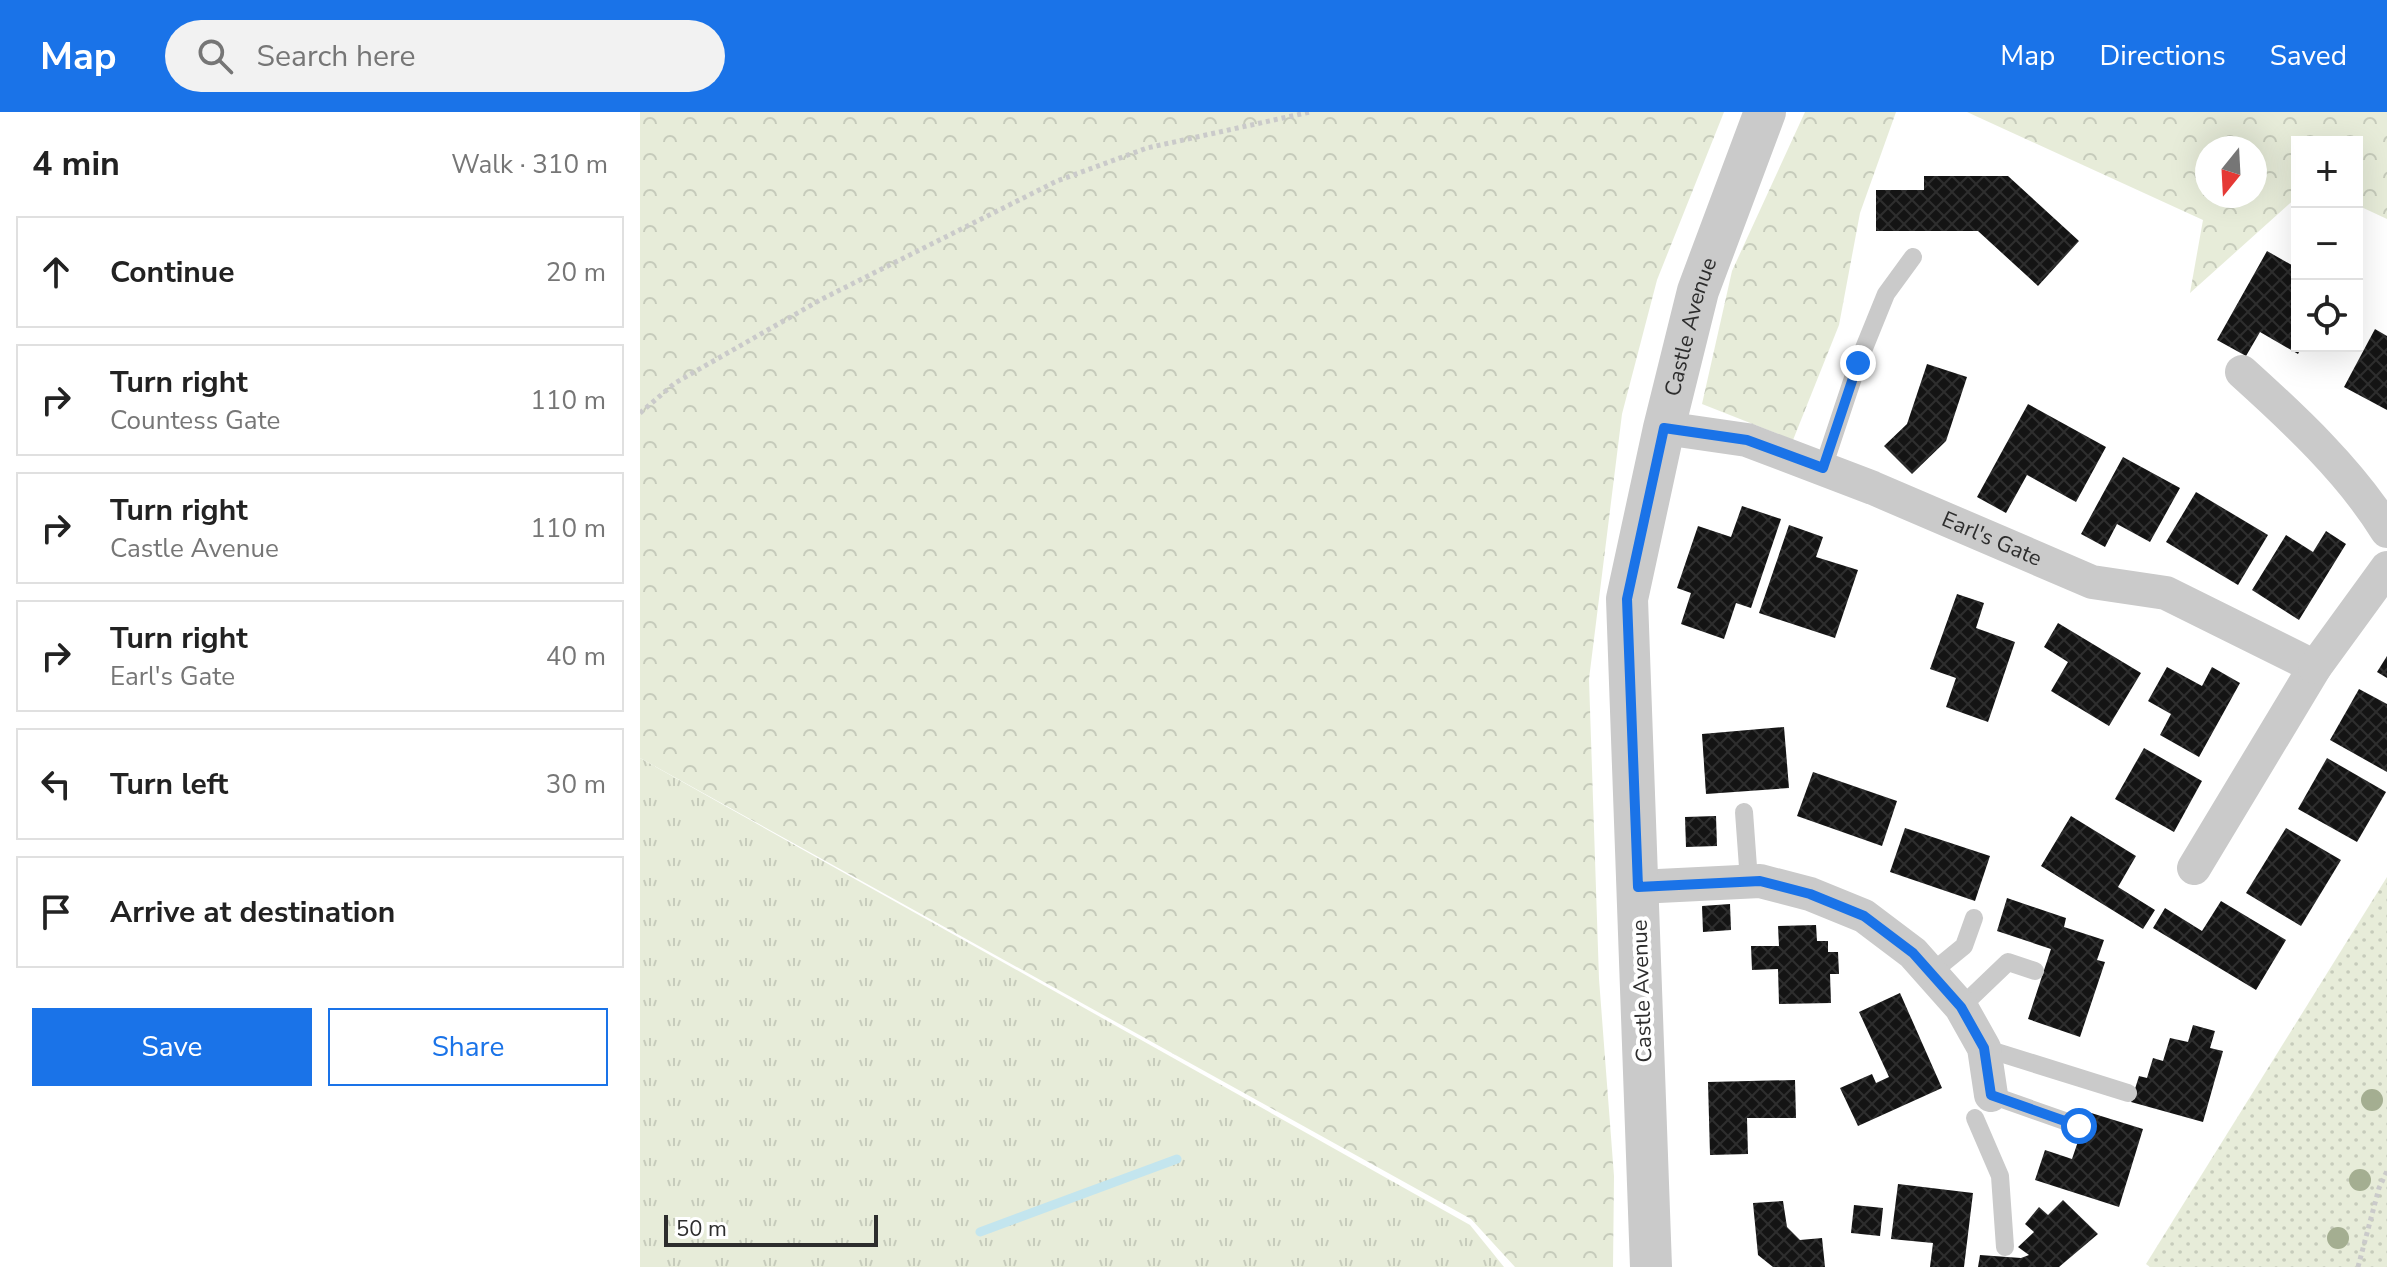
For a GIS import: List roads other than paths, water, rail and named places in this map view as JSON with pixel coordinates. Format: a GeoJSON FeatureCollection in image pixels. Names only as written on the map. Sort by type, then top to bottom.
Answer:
{"type":"FeatureCollection","features":[{"type":"Feature","properties":{"kind":"street","name":"Castle Avenue"},"geometry":{"type":"LineString","coordinates":[[1651,1267],[1627,599],[1698,291],[1765,112]]}},
{"type":"Feature","properties":{"kind":"street"},"geometry":{"type":"LineString","coordinates":[[2242,372],[2305,432],[2366,500],[2387,531]]}},
{"type":"Feature","properties":{"kind":"street","name":"Earl's Gate"},"geometry":{"type":"LineString","coordinates":[[1664,428],[1747,440],[1823,468],[2092,582],[2166,593],[2315,667]]}},
{"type":"Feature","properties":{"kind":"street"},"geometry":{"type":"LineString","coordinates":[[2194,868],[2315,667],[2387,568]]}},
{"type":"Feature","properties":{"kind":"street"},"geometry":{"type":"LineString","coordinates":[[1638,887],[1760,881],[1810,894],[1864,916],[1913,953],[1961,1007],[1984,1048],[1983,1107]]}},
{"type":"Feature","properties":{"kind":"lane"},"geometry":{"type":"LineString","coordinates":[[1823,468],[1858,363],[1886,294],[1913,257]]}},
{"type":"Feature","properties":{"kind":"lane"},"geometry":{"type":"LineString","coordinates":[[1744,812],[1749,881]]}},
{"type":"Feature","properties":{"kind":"lane"},"geometry":{"type":"LineString","coordinates":[[1931,973],[1964,946],[1974,918]]}},
{"type":"Feature","properties":{"kind":"lane"},"geometry":{"type":"LineString","coordinates":[[1961,1007],[2008,962],[2035,971]]}},
{"type":"Feature","properties":{"kind":"lane"},"geometry":{"type":"LineString","coordinates":[[1984,1048],[2128,1093]]}},
{"type":"Feature","properties":{"kind":"lane"},"geometry":{"type":"LineString","coordinates":[[2005,1247],[2000,1176],[1983,1107],[2079,1126]]}},
{"type":"Feature","properties":{"kind":"waterway"},"geometry":{"type":"LineString","coordinates":[[980,1232],[1177,1159]]}}]}
